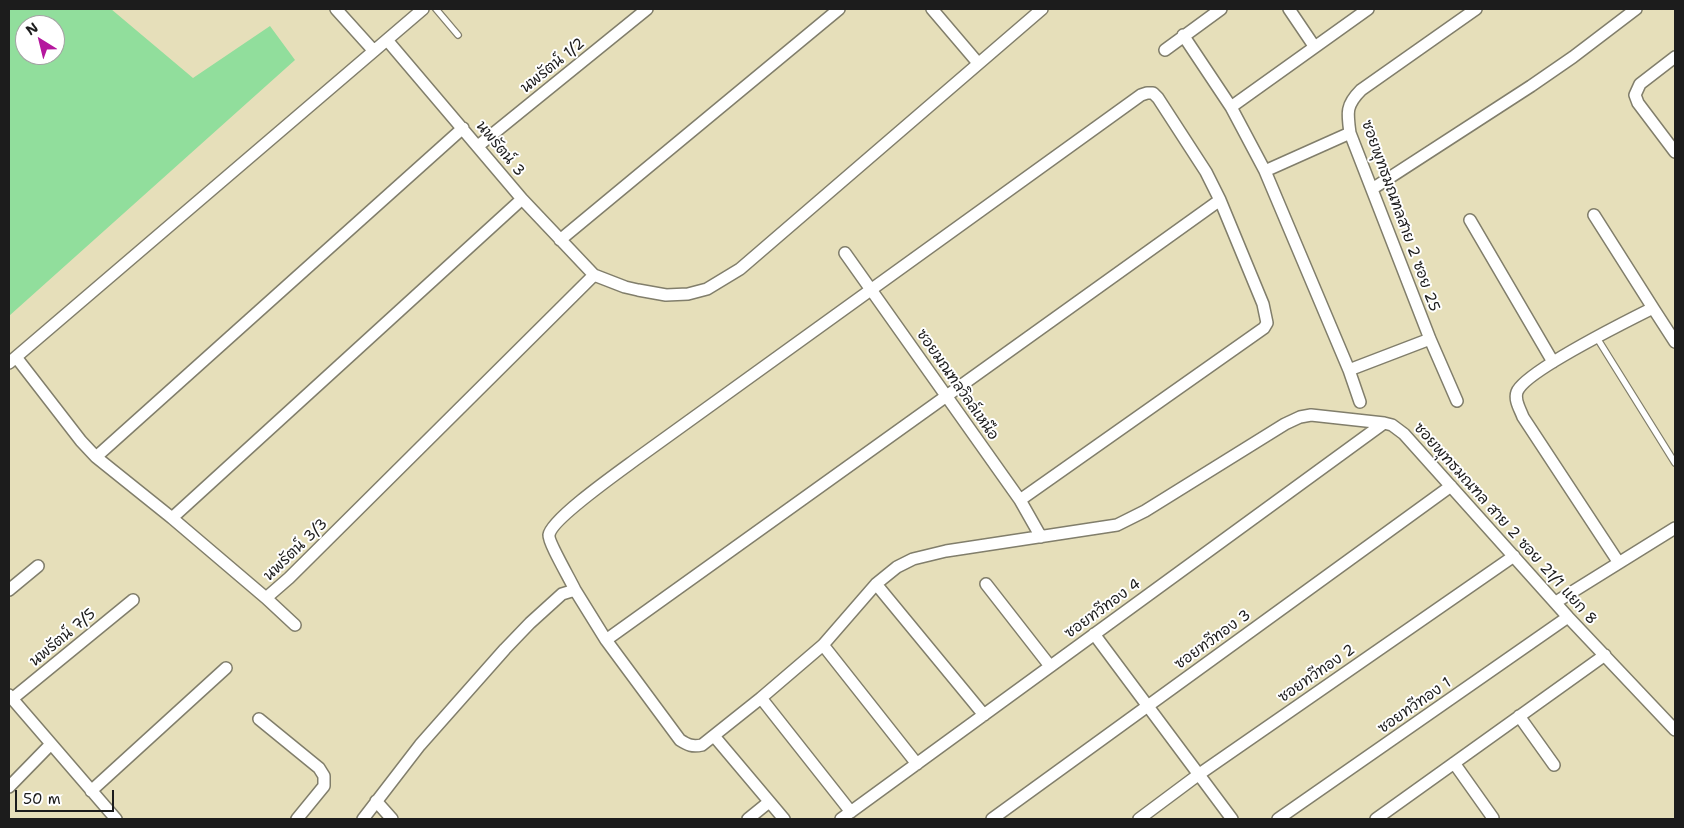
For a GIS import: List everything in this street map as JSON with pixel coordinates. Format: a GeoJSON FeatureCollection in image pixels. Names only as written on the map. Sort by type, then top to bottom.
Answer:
{"type":"FeatureCollection","features":[{"type":"Feature","properties":{"kind":"street"},"geometry":{"type":"LineString","coordinates":[[336,9],[373,50]]}},
{"type":"Feature","properties":{"kind":"street"},"geometry":{"type":"LineString","coordinates":[[12,360],[423,9]]}},
{"type":"Feature","properties":{"kind":"street","name":"นพรัตน์ 1/2"},"geometry":{"type":"LineString","coordinates":[[478,146],[647,9]]}},
{"type":"Feature","properties":{"kind":"street"},"geometry":{"type":"LineString","coordinates":[[560,240],[838,9]]}},
{"type":"Feature","properties":{"kind":"street"},"geometry":{"type":"LineString","coordinates":[[932,9],[978,63]]}},
{"type":"Feature","properties":{"kind":"street"},"geometry":{"type":"LineString","coordinates":[[594,275],[625,287],[666,294],[688,294],[707,289],[740,269],[1042,9]]}},
{"type":"Feature","properties":{"kind":"street"},"geometry":{"type":"LineString","coordinates":[[1164,50],[1221,9]]}},
{"type":"Feature","properties":{"kind":"street"},"geometry":{"type":"LineString","coordinates":[[1289,9],[1314,46]]}},
{"type":"Feature","properties":{"kind":"street"},"geometry":{"type":"LineString","coordinates":[[1231,107],[1368,9]]}},
{"type":"Feature","properties":{"kind":"street","name":"ซอยพุทธมณฑลสาย 2 ซอย 25"},"geometry":{"type":"LineString","coordinates":[[1457,401],[1430,339],[1350,132],[1347,112],[1351,100],[1361,90],[1476,9]]}},
{"type":"Feature","properties":{"kind":"street"},"geometry":{"type":"LineString","coordinates":[[1372,188],[1531,86],[1636,9]]}},
{"type":"Feature","properties":{"kind":"street"},"geometry":{"type":"LineString","coordinates":[[1183,35],[1231,107],[1265,171],[1349,370],[1360,402]]}},
{"type":"Feature","properties":{"kind":"street","name":"นพรัตน์ 3"},"geometry":{"type":"LineString","coordinates":[[387,40],[522,199],[594,275]]}},
{"type":"Feature","properties":{"kind":"street"},"geometry":{"type":"LineString","coordinates":[[1675,57],[1640,84],[1635,94],[1638,103],[1675,152]]}},
{"type":"Feature","properties":{"kind":"street"},"geometry":{"type":"LineString","coordinates":[[871,290],[1141,95],[1147,92],[1153,93],[1163,104],[1206,172],[1220,200],[1262,304],[1267,323],[1264,328],[1020,500]]}},
{"type":"Feature","properties":{"kind":"street"},"geometry":{"type":"LineString","coordinates":[[96,457],[463,128]]}},
{"type":"Feature","properties":{"kind":"street"},"geometry":{"type":"LineString","coordinates":[[1265,171],[1350,132]]}},
{"type":"Feature","properties":{"kind":"street"},"geometry":{"type":"LineString","coordinates":[[172,518],[522,199]]}},
{"type":"Feature","properties":{"kind":"street"},"geometry":{"type":"LineString","coordinates":[[606,640],[1220,200]]}},
{"type":"Feature","properties":{"kind":"street"},"geometry":{"type":"LineString","coordinates":[[1594,215],[1675,342]]}},
{"type":"Feature","properties":{"kind":"street"},"geometry":{"type":"LineString","coordinates":[[1470,220],[1553,362]]}},
{"type":"Feature","properties":{"kind":"street","name":"ซอยมณฑลวิลล์เหนือ"},"geometry":{"type":"LineString","coordinates":[[845,253],[1020,500],[1041,538]]}},
{"type":"Feature","properties":{"kind":"street","name":"นพรัตน์ 3/3"},"geometry":{"type":"LineString","coordinates":[[12,360],[96,457],[172,518],[266,598],[289,578],[594,275]]}},
{"type":"Feature","properties":{"kind":"street","name":"ซอยพุทธมณฑล สาย 2 ซอย 21/1 แยก 8"},"geometry":{"type":"LineString","coordinates":[[871,290],[592,493],[551,529],[549,539],[575,590],[606,640],[680,740],[688,746],[702,745],[823,645],[876,584],[897,567],[913,559],[946,551],[1117,525],[1131,519],[1285,424],[1300,417],[1311,415],[1384,422],[1404,434],[1568,617],[1675,730]]}},
{"type":"Feature","properties":{"kind":"street"},"geometry":{"type":"LineString","coordinates":[[1619,563],[1523,417],[1517,404],[1516,392],[1522,384],[1553,362],[1653,308]]}},
{"type":"Feature","properties":{"kind":"street"},"geometry":{"type":"LineString","coordinates":[[1349,370],[1430,339]]}},
{"type":"Feature","properties":{"kind":"street","name":"ซอยทวีทอง 4"},"geometry":{"type":"LineString","coordinates":[[840,819],[1384,422]]}},
{"type":"Feature","properties":{"kind":"street","name":"ซอยทวีทอง 3"},"geometry":{"type":"LineString","coordinates":[[992,819],[1451,486]]}},
{"type":"Feature","properties":{"kind":"street"},"geometry":{"type":"LineString","coordinates":[[1556,602],[1675,528]]}},
{"type":"Feature","properties":{"kind":"street","name":"ซอยทวีทอง 2"},"geometry":{"type":"LineString","coordinates":[[1138,819],[1198,774],[1514,556]]}},
{"type":"Feature","properties":{"kind":"street"},"geometry":{"type":"LineString","coordinates":[[9,590],[38,566]]}},
{"type":"Feature","properties":{"kind":"street"},"geometry":{"type":"LineString","coordinates":[[876,584],[984,715]]}},
{"type":"Feature","properties":{"kind":"street"},"geometry":{"type":"LineString","coordinates":[[986,584],[1050,666]]}},
{"type":"Feature","properties":{"kind":"street"},"geometry":{"type":"LineString","coordinates":[[363,819],[420,745],[518,636],[562,594],[575,590]]}},
{"type":"Feature","properties":{"kind":"street"},"geometry":{"type":"LineString","coordinates":[[266,598],[295,625]]}},
{"type":"Feature","properties":{"kind":"street","name":"นพรัตน์ 7/5"},"geometry":{"type":"LineString","coordinates":[[10,697],[133,600]]}},
{"type":"Feature","properties":{"kind":"street","name":"ซอยทวีทอง 1"},"geometry":{"type":"LineString","coordinates":[[1278,819],[1568,617]]}},
{"type":"Feature","properties":{"kind":"street"},"geometry":{"type":"LineString","coordinates":[[1094,634],[1232,819]]}},
{"type":"Feature","properties":{"kind":"street"},"geometry":{"type":"LineString","coordinates":[[823,645],[917,764]]}},
{"type":"Feature","properties":{"kind":"street"},"geometry":{"type":"LineString","coordinates":[[1376,819],[1389,816],[1454,763],[1605,655]]}},
{"type":"Feature","properties":{"kind":"street"},"geometry":{"type":"LineString","coordinates":[[91,791],[226,668]]}},
{"type":"Feature","properties":{"kind":"street"},"geometry":{"type":"LineString","coordinates":[[10,697],[116,819]]}},
{"type":"Feature","properties":{"kind":"street"},"geometry":{"type":"LineString","coordinates":[[761,698],[850,812]]}},
{"type":"Feature","properties":{"kind":"street"},"geometry":{"type":"LineString","coordinates":[[1519,716],[1554,765]]}},
{"type":"Feature","properties":{"kind":"street"},"geometry":{"type":"LineString","coordinates":[[259,719],[319,768],[324,776],[324,786],[297,819]]}},
{"type":"Feature","properties":{"kind":"street"},"geometry":{"type":"LineString","coordinates":[[714,736],[784,819]]}},
{"type":"Feature","properties":{"kind":"street"},"geometry":{"type":"LineString","coordinates":[[9,787],[50,745]]}},
{"type":"Feature","properties":{"kind":"street"},"geometry":{"type":"LineString","coordinates":[[1454,763],[1493,818]]}},
{"type":"Feature","properties":{"kind":"street"},"geometry":{"type":"LineString","coordinates":[[376,801],[392,819]]}},
{"type":"Feature","properties":{"kind":"street"},"geometry":{"type":"LineString","coordinates":[[748,819],[769,802]]}},
{"type":"Feature","properties":{"kind":"lane"},"geometry":{"type":"LineString","coordinates":[[436,9],[458,35]]}},
{"type":"Feature","properties":{"kind":"lane"},"geometry":{"type":"LineString","coordinates":[[1597,338],[1675,463]]}},
{"type":"Feature","properties":{"kind":"green space"},"geometry":{"type":"Polygon","coordinates":[[[9,9],[111,9],[193,78],[270,26],[295,60],[9,316],[9,9]]]}}]}
